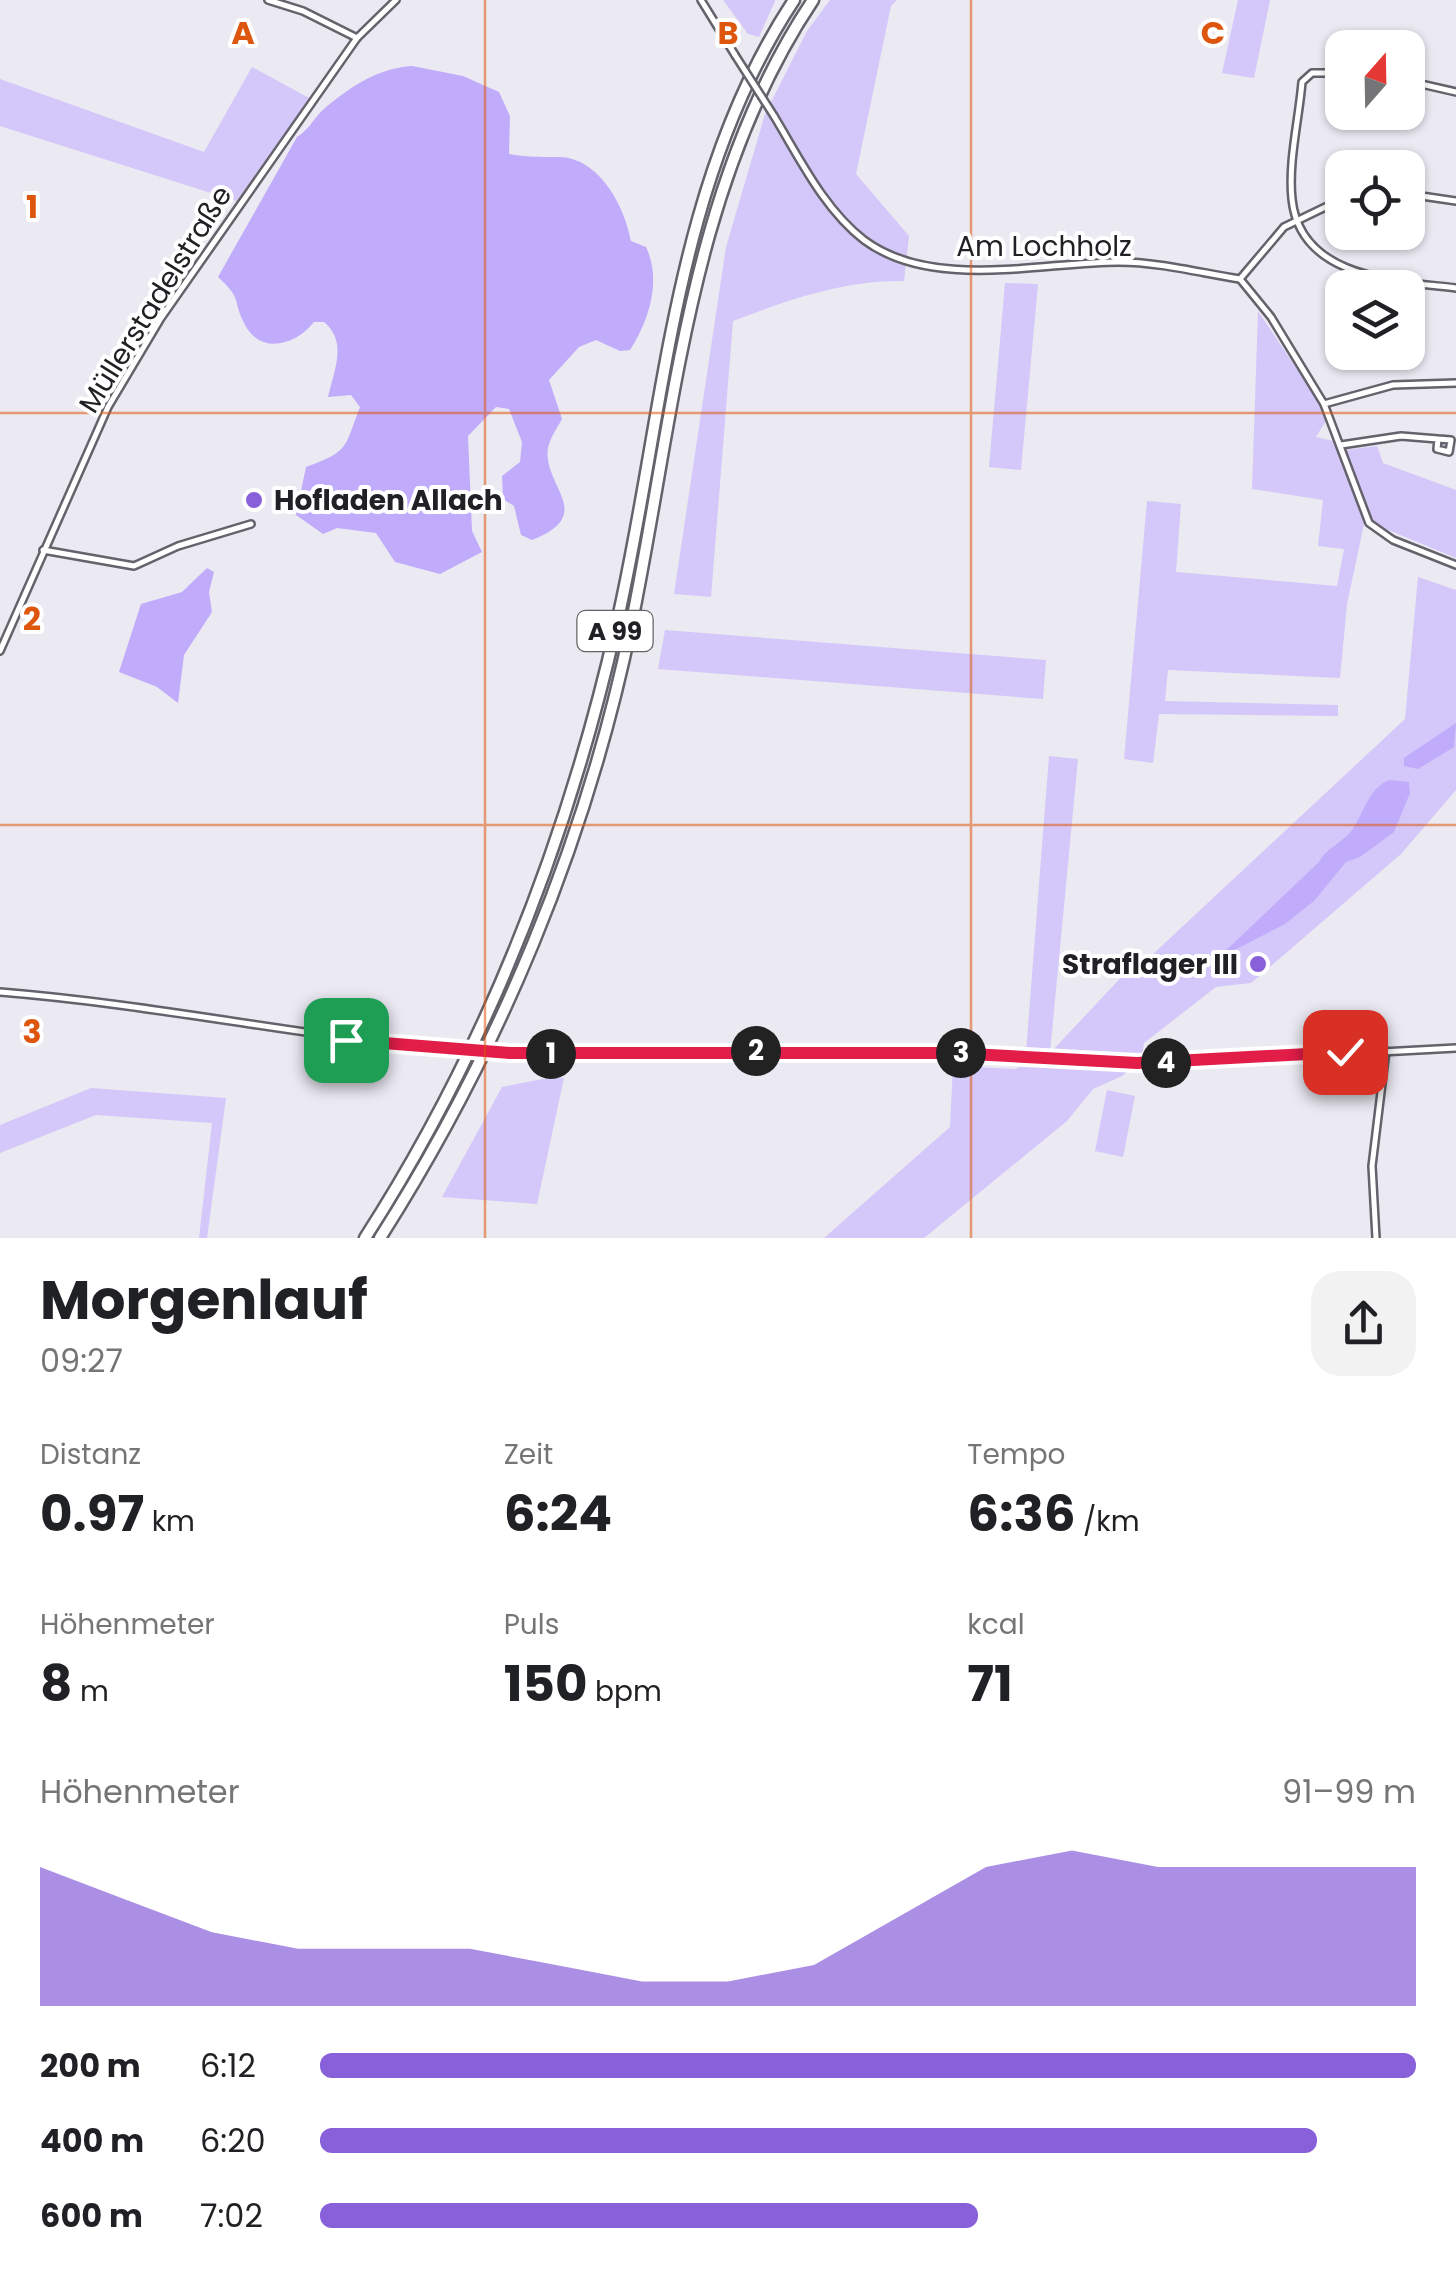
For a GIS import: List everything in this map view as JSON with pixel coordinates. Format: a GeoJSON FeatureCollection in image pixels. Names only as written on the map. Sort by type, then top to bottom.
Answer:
{"type":"FeatureCollection","features":[{"type":"Feature","properties":{"kind":"highway","name":"A 99"},"geometry":{"type":"LineString","coordinates":[[364,1238],[432,1128],[460,1071],[511,966],[558,840],[617,624],[692,239],[719,149],[744,88],[794,0]]}},
{"type":"Feature","properties":{"kind":"highway","name":"A 99"},"geometry":{"type":"LineString","coordinates":[[380,1238],[413,1186],[502,1019],[572,840],[630,629],[706,242],[757,96],[813,0]]}},
{"type":"Feature","properties":{"kind":"street"},"geometry":{"type":"LineString","coordinates":[[268,0],[303,10],[357,38]]}},
{"type":"Feature","properties":{"kind":"street","name":"Müllerstadelstraße"},"geometry":{"type":"LineString","coordinates":[[0,651],[87,448],[161,318],[357,38],[396,0]]}},
{"type":"Feature","properties":{"kind":"street","name":"Am Lochholz"},"geometry":{"type":"LineString","coordinates":[[701,0],[822,193],[845,222],[886,252],[946,268],[1046,270],[1121,262],[1240,279]]}},
{"type":"Feature","properties":{"kind":"street"},"geometry":{"type":"LineString","coordinates":[[1325,72],[1312,72],[1302,82],[1292,194],[1297,217],[1316,247],[1343,268],[1385,280],[1456,288]]}},
{"type":"Feature","properties":{"kind":"street"},"geometry":{"type":"LineString","coordinates":[[1425,85],[1456,92]]}},
{"type":"Feature","properties":{"kind":"street"},"geometry":{"type":"LineString","coordinates":[[1425,196],[1456,201]]}},
{"type":"Feature","properties":{"kind":"street"},"geometry":{"type":"LineString","coordinates":[[1325,206],[1297,217],[1273,238],[1240,279],[1271,317],[1324,404],[1364,514],[1374,528],[1456,565]]}},
{"type":"Feature","properties":{"kind":"street"},"geometry":{"type":"LineString","coordinates":[[1324,404],[1393,385],[1456,383]]}},
{"type":"Feature","properties":{"kind":"street"},"geometry":{"type":"LineString","coordinates":[[1341,445],[1401,436],[1438,439]]}},
{"type":"Feature","properties":{"kind":"street"},"geometry":{"type":"LineString","coordinates":[[43,550],[134,566],[178,546],[251,524]]}},
{"type":"Feature","properties":{"kind":"street"},"geometry":{"type":"LineString","coordinates":[[0,992],[130,1004],[346,1040],[510,1053],[788,1050],[1174,1063],[1456,1048]]}},
{"type":"Feature","properties":{"kind":"street"},"geometry":{"type":"LineString","coordinates":[[1376,1238],[1372,1166],[1386,1051]]}},
{"type":"Feature","properties":{"kind":"shaded area"},"geometry":{"type":"Polygon","coordinates":[[[723,0],[775,1],[759,37],[748,34],[723,0]]]}},
{"type":"Feature","properties":{"kind":"shaded area"},"geometry":{"type":"Polygon","coordinates":[[[830,0],[897,0],[891,6],[856,174],[909,236],[904,281],[838,288],[733,321],[711,597],[674,594],[726,247],[765,114],[807,31],[830,0]]]}},
{"type":"Feature","properties":{"kind":"shaded area"},"geometry":{"type":"Polygon","coordinates":[[[1238,0],[1270,0],[1254,78],[1222,73],[1238,0]]]}},
{"type":"Feature","properties":{"kind":"shaded area"},"geometry":{"type":"Polygon","coordinates":[[[412,66],[463,76],[499,92],[510,116],[509,154],[572,159],[597,174],[616,199],[631,241],[646,247],[653,273],[648,313],[630,350],[620,351],[596,340],[579,347],[549,380],[562,419],[548,448],[548,462],[562,498],[562,520],[532,540],[521,535],[514,506],[503,499],[502,476],[520,462],[522,442],[509,409],[496,407],[468,436],[472,531],[482,552],[440,574],[395,562],[376,533],[337,528],[323,534],[296,515],[306,467],[338,452],[360,407],[351,395],[328,397],[337,347],[336,338],[324,322],[314,322],[298,337],[278,344],[259,340],[244,323],[231,291],[218,277],[297,137],[325,108],[355,86],[388,70],[412,66]]]}},
{"type":"Feature","properties":{"kind":"shaded area"},"geometry":{"type":"Polygon","coordinates":[[[252,67],[311,99],[236,201],[0,126],[0,79],[204,152],[252,67]]]}},
{"type":"Feature","properties":{"kind":"shaded area"},"geometry":{"type":"Polygon","coordinates":[[[1005,283],[1038,284],[1021,470],[989,467],[1005,283]]]}},
{"type":"Feature","properties":{"kind":"shaded area"},"geometry":{"type":"Polygon","coordinates":[[[1258,311],[1317,399],[1332,411],[1316,437],[1337,442],[1364,524],[1347,604],[1340,678],[1168,670],[1165,701],[1338,705],[1338,716],[1159,714],[1153,763],[1124,759],[1147,501],[1181,504],[1176,572],[1337,586],[1344,549],[1318,546],[1323,500],[1252,489],[1258,311]]]}},
{"type":"Feature","properties":{"kind":"shaded area"},"geometry":{"type":"Polygon","coordinates":[[[1377,446],[1383,463],[1456,490],[1456,558],[1374,524],[1345,450],[1377,446]]]}},
{"type":"Feature","properties":{"kind":"shaded area"},"geometry":{"type":"Polygon","coordinates":[[[207,568],[214,572],[209,592],[212,612],[184,655],[178,703],[157,687],[119,672],[141,604],[182,592],[207,568]]]}},
{"type":"Feature","properties":{"kind":"shaded area"},"geometry":{"type":"Polygon","coordinates":[[[1418,577],[1456,590],[1456,790],[1401,854],[1251,983],[1216,987],[1144,1043],[1141,1060],[1122,1076],[1093,1089],[1067,1121],[924,1238],[824,1238],[950,1127],[953,1066],[1015,1069],[1046,1055],[1026,1052],[1049,756],[1078,759],[1050,1053],[1129,969],[1152,955],[1405,719],[1418,577]]]}},
{"type":"Feature","properties":{"kind":"shaded area"},"geometry":{"type":"Polygon","coordinates":[[[665,630],[1046,660],[1043,699],[658,669],[665,630]]]}},
{"type":"Feature","properties":{"kind":"shaded area"},"geometry":{"type":"Polygon","coordinates":[[[1456,723],[1454,747],[1418,769],[1404,766],[1404,758],[1456,723]]]}},
{"type":"Feature","properties":{"kind":"shaded area"},"geometry":{"type":"Polygon","coordinates":[[[1389,780],[1409,782],[1410,793],[1394,832],[1360,857],[1346,862],[1314,901],[1285,924],[1217,959],[1350,832],[1372,794],[1389,780]]]}},
{"type":"Feature","properties":{"kind":"shaded area"},"geometry":{"type":"Polygon","coordinates":[[[564,1078],[537,1204],[442,1197],[502,1087],[564,1078]]]}},
{"type":"Feature","properties":{"kind":"shaded area"},"geometry":{"type":"Polygon","coordinates":[[[91,1088],[226,1098],[207,1238],[199,1238],[212,1123],[96,1115],[0,1153],[0,1125],[91,1088]]]}},
{"type":"Feature","properties":{"kind":"shaded area"},"geometry":{"type":"Polygon","coordinates":[[[1107,1090],[1135,1096],[1123,1157],[1095,1151],[1107,1090]]]}},
{"type":"Feature","properties":{"kind":"place","name":"Hofladen Allach"},"geometry":{"type":"Point","coordinates":[254,500]}},
{"type":"Feature","properties":{"kind":"place","name":"Straflager III"},"geometry":{"type":"Point","coordinates":[1258,964]}},
{"type":"Feature","properties":{"kind":"route"},"geometry":{"type":"LineString","coordinates":[[346,1040],[510,1053],[770,1050],[952,1053],[1137,1063],[1345,1052]]}}]}
